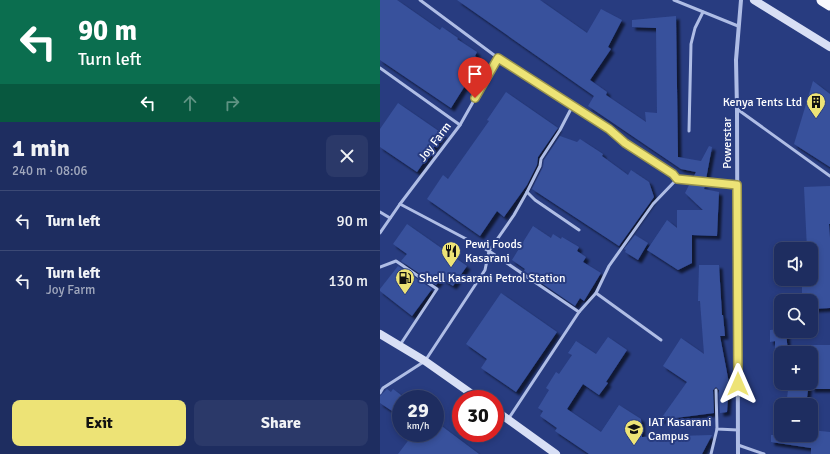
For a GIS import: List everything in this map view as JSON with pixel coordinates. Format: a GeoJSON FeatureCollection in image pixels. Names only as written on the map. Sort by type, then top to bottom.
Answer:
{"type":"FeatureCollection","features":[{"type":"Feature","properties":{"kind":"highway"},"geometry":{"type":"LineString","coordinates":[[822,0],[830,5]]}},
{"type":"Feature","properties":{"kind":"main road"},"geometry":{"type":"LineString","coordinates":[[754,0],[830,47]]}},
{"type":"Feature","properties":{"kind":"main road"},"geometry":{"type":"LineString","coordinates":[[380,334],[425,361],[466,390]]}},
{"type":"Feature","properties":{"kind":"main road"},"geometry":{"type":"LineString","coordinates":[[504,417],[556,454]]}},
{"type":"Feature","properties":{"kind":"street","name":"Powerstar"},"geometry":{"type":"LineString","coordinates":[[738,454],[738,109],[736,60],[741,0]]}},
{"type":"Feature","properties":{"kind":"lane"},"geometry":{"type":"LineString","coordinates":[[420,0],[498,58],[609,129],[625,143],[673,174],[677,179],[737,185]]}},
{"type":"Feature","properties":{"kind":"lane"},"geometry":{"type":"LineString","coordinates":[[674,0],[738,26]]}},
{"type":"Feature","properties":{"kind":"lane"},"geometry":{"type":"LineString","coordinates":[[689,131],[691,44],[695,28],[703,12]]}},
{"type":"Feature","properties":{"kind":"lane","name":"Joy Farm"},"geometry":{"type":"LineString","coordinates":[[380,233],[460,125],[498,58]]}},
{"type":"Feature","properties":{"kind":"lane"},"geometry":{"type":"LineString","coordinates":[[380,68],[460,125]]}},
{"type":"Feature","properties":{"kind":"lane"},"geometry":{"type":"LineString","coordinates":[[380,393],[383,388],[425,361],[485,270],[489,251],[514,215],[540,166],[541,159],[560,130],[572,105]]}},
{"type":"Feature","properties":{"kind":"lane"},"geometry":{"type":"LineString","coordinates":[[738,109],[830,176]]}},
{"type":"Feature","properties":{"kind":"lane"},"geometry":{"type":"LineString","coordinates":[[508,420],[580,312],[596,293],[609,266],[618,253],[653,204],[677,179]]}},
{"type":"Feature","properties":{"kind":"lane"},"geometry":{"type":"LineString","coordinates":[[527,192],[535,200],[579,230]]}},
{"type":"Feature","properties":{"kind":"lane"},"geometry":{"type":"LineString","coordinates":[[400,204],[489,251],[580,312]]}},
{"type":"Feature","properties":{"kind":"lane"},"geometry":{"type":"LineString","coordinates":[[380,212],[390,218]]}},
{"type":"Feature","properties":{"kind":"lane"},"geometry":{"type":"LineString","coordinates":[[380,266],[396,261],[437,289],[399,346]]}},
{"type":"Feature","properties":{"kind":"lane"},"geometry":{"type":"LineString","coordinates":[[596,293],[661,340]]}},
{"type":"Feature","properties":{"kind":"lane"},"geometry":{"type":"LineString","coordinates":[[711,454],[717,429],[716,390]]}},
{"type":"Feature","properties":{"kind":"lane"},"geometry":{"type":"LineString","coordinates":[[717,429],[738,430]]}},
{"type":"Feature","properties":{"kind":"lane"},"geometry":{"type":"LineString","coordinates":[[738,445],[764,454]]}},
{"type":"Feature","properties":{"kind":"building"},"geometry":{"type":"Polygon","coordinates":[[[380,0],[397,0],[440,30],[442,27],[477,52],[475,56],[485,63],[477,76],[473,73],[451,108],[380,60],[380,0]]]}},
{"type":"Feature","properties":{"kind":"building"},"geometry":{"type":"Polygon","coordinates":[[[457,0],[540,0],[587,33],[601,9],[622,20],[608,47],[611,49],[590,80],[607,92],[606,95],[646,122],[645,112],[657,113],[656,28],[632,27],[632,20],[676,16],[678,157],[701,161],[709,146],[712,147],[706,179],[693,178],[696,172],[681,169],[588,106],[594,96],[457,0]]]}},
{"type":"Feature","properties":{"kind":"building","name":"Kenya Tents Ltd"},"geometry":{"type":"Polygon","coordinates":[[[813,81],[830,94],[830,167],[794,144],[813,81]]]}},
{"type":"Feature","properties":{"kind":"building"},"geometry":{"type":"Polygon","coordinates":[[[506,92],[558,128],[538,157],[537,165],[527,185],[504,217],[497,211],[480,236],[427,199],[443,175],[448,179],[489,121],[487,120],[506,92]]]}},
{"type":"Feature","properties":{"kind":"building"},"geometry":{"type":"Polygon","coordinates":[[[398,103],[443,134],[417,172],[380,147],[380,129],[398,103]]]}},
{"type":"Feature","properties":{"kind":"building"},"geometry":{"type":"Polygon","coordinates":[[[560,136],[577,142],[580,139],[603,154],[602,156],[628,175],[631,170],[649,182],[654,197],[619,246],[532,189],[543,167],[544,160],[560,136]]]}},
{"type":"Feature","properties":{"kind":"building"},"geometry":{"type":"Polygon","coordinates":[[[690,183],[705,185],[704,189],[719,192],[717,236],[692,235],[692,263],[678,270],[647,250],[667,220],[677,228],[677,210],[703,210],[685,193],[690,183]]]}},
{"type":"Feature","properties":{"kind":"building"},"geometry":{"type":"Polygon","coordinates":[[[830,186],[830,308],[818,309],[818,294],[802,294],[802,286],[818,286],[818,242],[807,242],[804,187],[830,186]]]}},
{"type":"Feature","properties":{"kind":"building"},"geometry":{"type":"Polygon","coordinates":[[[407,224],[467,266],[453,286],[441,278],[436,285],[401,261],[407,254],[393,244],[407,224]]]}},
{"type":"Feature","properties":{"kind":"building"},"geometry":{"type":"Polygon","coordinates":[[[533,226],[551,238],[553,234],[561,239],[562,237],[579,247],[577,251],[586,257],[583,262],[601,273],[584,301],[580,298],[575,306],[524,271],[525,269],[512,260],[533,226]]]}},
{"type":"Feature","properties":{"kind":"building"},"geometry":{"type":"Polygon","coordinates":[[[635,235],[648,243],[638,260],[625,252],[626,250],[624,249],[635,235]]]}},
{"type":"Feature","properties":{"kind":"building"},"geometry":{"type":"Polygon","coordinates":[[[699,265],[719,265],[722,315],[725,336],[720,336],[729,383],[727,412],[720,413],[719,390],[716,387],[713,390],[714,413],[660,420],[687,382],[663,366],[681,338],[704,354],[700,301],[698,301],[699,265]]]}},
{"type":"Feature","properties":{"kind":"building"},"geometry":{"type":"Polygon","coordinates":[[[398,266],[432,289],[412,316],[380,291],[398,266]]]}},
{"type":"Feature","properties":{"kind":"building"},"geometry":{"type":"Polygon","coordinates":[[[501,293],[557,332],[516,392],[481,368],[487,359],[466,344],[501,293]]]}},
{"type":"Feature","properties":{"kind":"building"},"geometry":{"type":"Polygon","coordinates":[[[770,330],[774,330],[774,338],[787,338],[787,346],[775,346],[775,341],[770,342],[770,330]]]}},
{"type":"Feature","properties":{"kind":"building"},"geometry":{"type":"Polygon","coordinates":[[[608,337],[627,350],[606,382],[608,383],[599,395],[583,384],[567,409],[601,432],[619,405],[641,419],[642,437],[712,435],[702,454],[589,454],[555,431],[557,428],[540,416],[543,411],[538,408],[549,390],[546,388],[556,372],[559,374],[572,355],[568,353],[576,341],[596,354],[608,337]]]}},
{"type":"Feature","properties":{"kind":"building"},"geometry":{"type":"Polygon","coordinates":[[[830,345],[830,389],[818,389],[818,346],[811,346],[830,345]]]}},
{"type":"Feature","properties":{"kind":"building"},"geometry":{"type":"Polygon","coordinates":[[[387,389],[391,392],[392,390],[392,411],[380,403],[380,396],[387,389]]]}},
{"type":"Feature","properties":{"kind":"building"},"geometry":{"type":"Polygon","coordinates":[[[788,390],[808,390],[807,398],[787,398],[788,390]]]}},
{"type":"Feature","properties":{"kind":"building"},"geometry":{"type":"Polygon","coordinates":[[[444,428],[452,434],[452,442],[463,442],[479,454],[398,454],[407,442],[444,442],[444,428]]]}},
{"type":"Feature","properties":{"kind":"building"},"geometry":{"type":"Polygon","coordinates":[[[818,431],[830,432],[830,454],[811,454],[811,448],[771,442],[771,435],[774,435],[774,442],[818,442],[818,431]]]}},
{"type":"Feature","properties":{"kind":"place","name":"Kenya Tents Ltd"},"geometry":{"type":"Point","coordinates":[816,119]}},
{"type":"Feature","properties":{"kind":"place","name":"Pewi Foods Kasarani"},"geometry":{"type":"Point","coordinates":[451,268]}},
{"type":"Feature","properties":{"kind":"place","name":"Shell Kasarani Petrol Station"},"geometry":{"type":"Point","coordinates":[405,295]}},
{"type":"Feature","properties":{"kind":"place","name":"IAT Kasarani Campus"},"geometry":{"type":"Point","coordinates":[634,446]}},
{"type":"Feature","properties":{"kind":"route"},"geometry":{"type":"LineString","coordinates":[[475,98],[498,58],[609,129],[625,143],[673,174],[677,179],[737,185],[738,384]]}}]}
